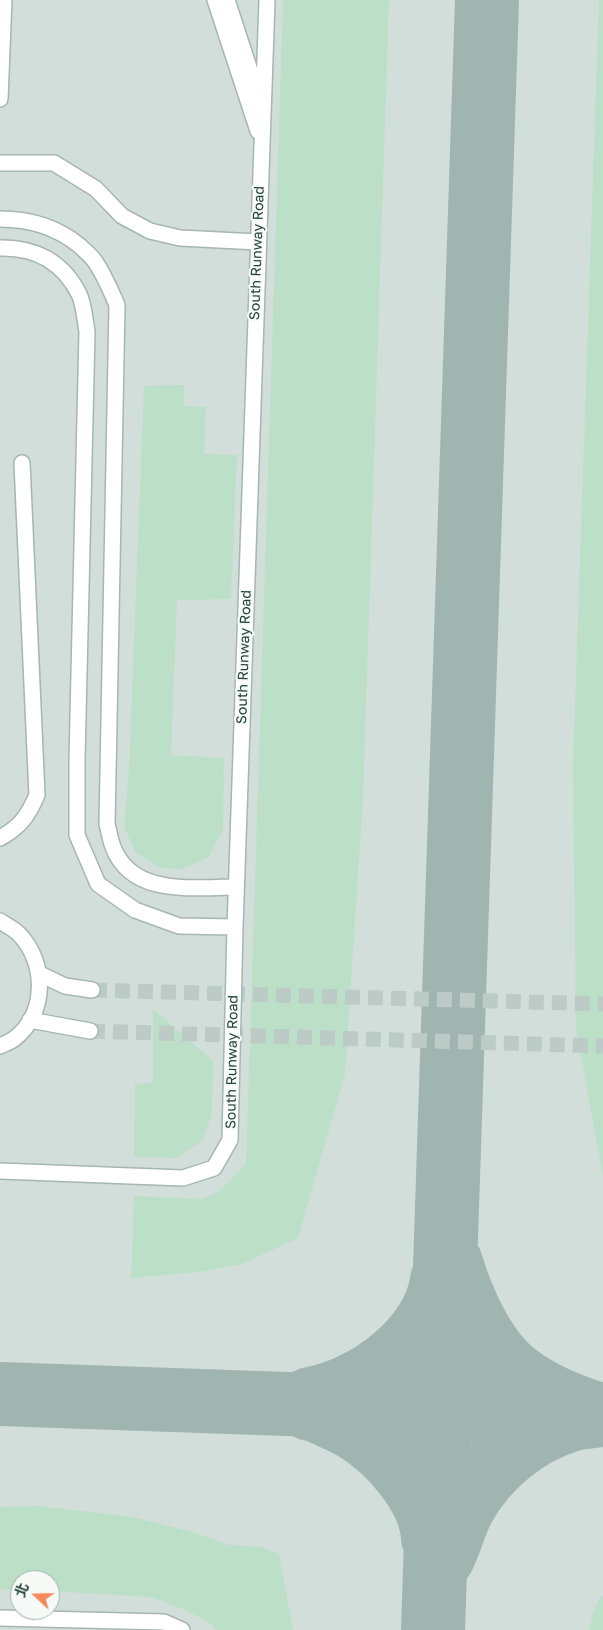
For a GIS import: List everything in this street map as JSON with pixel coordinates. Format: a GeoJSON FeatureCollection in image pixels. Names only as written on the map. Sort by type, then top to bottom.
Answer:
{"type":"FeatureCollection","features":[{"type":"Feature","properties":{"kind":"lane"},"geometry":{"type":"LineString","coordinates":[[0,99],[4,0]]}},
{"type":"Feature","properties":{"kind":"lane","name":"South Runway Road"},"geometry":{"type":"LineString","coordinates":[[215,0],[262,142]]}},
{"type":"Feature","properties":{"kind":"lane","name":"South Runway Road"},"geometry":{"type":"LineString","coordinates":[[227,0],[263,104]]}},
{"type":"Feature","properties":{"kind":"lane","name":"South Runway Road"},"geometry":{"type":"LineString","coordinates":[[0,1171],[184,1178],[214,1168],[230,1140],[236,887],[267,0]]}},
{"type":"Feature","properties":{"kind":"lane"},"geometry":{"type":"LineString","coordinates":[[0,163],[54,163],[96,189],[122,216],[150,231],[180,238],[258,242]]}},
{"type":"Feature","properties":{"kind":"lane"},"geometry":{"type":"LineString","coordinates":[[0,219],[14,219],[43,224],[69,237],[93,258],[106,278],[117,305],[107,824],[112,847],[121,862],[136,876],[155,885],[236,887]]}},
{"type":"Feature","properties":{"kind":"lane"},"geometry":{"type":"LineString","coordinates":[[0,248],[36,252],[61,267],[80,294],[87,332],[76,835],[98,884],[135,910],[179,926],[235,927]]}},
{"type":"Feature","properties":{"kind":"lane"},"geometry":{"type":"LineString","coordinates":[[0,838],[17,827],[29,813],[36,795],[22,463]]}},
{"type":"Feature","properties":{"kind":"lane"},"geometry":{"type":"LineString","coordinates":[[0,921],[19,933],[33,952],[40,974],[39,998],[30,1020],[15,1038],[0,1046]]}},
{"type":"Feature","properties":{"kind":"lane"},"geometry":{"type":"LineString","coordinates":[[40,974],[65,986],[92,990]]}},
{"type":"Feature","properties":{"kind":"lane"},"geometry":{"type":"LineString","coordinates":[[30,1020],[90,1030]]}},
{"type":"Feature","properties":{"kind":"lane"},"geometry":{"type":"LineString","coordinates":[[0,1618],[164,1622],[182,1630]]}},
{"type":"Feature","properties":{"kind":"shaded area"},"geometry":{"type":"Polygon","coordinates":[[[0,0],[603,0],[603,1630],[0,1630],[0,0]]]}},
{"type":"Feature","properties":{"kind":"green space"},"geometry":{"type":"Polygon","coordinates":[[[283,0],[389,0],[363,799],[345,1074],[298,1238],[242,1264],[207,1271],[131,1278],[134,1196],[202,1199],[219,1191],[246,1164],[283,0]]]}},
{"type":"Feature","properties":{"kind":"green space"},"geometry":{"type":"Polygon","coordinates":[[[599,0],[603,0],[603,1177],[576,1028],[573,764],[599,0]]]}},
{"type":"Feature","properties":{"kind":"green space"},"geometry":{"type":"Polygon","coordinates":[[[184,385],[184,406],[206,407],[204,454],[237,455],[231,599],[177,600],[171,755],[224,758],[223,829],[208,857],[183,869],[160,868],[136,853],[124,827],[129,769],[144,386],[184,385]]]}},
{"type":"Feature","properties":{"kind":"green space"},"geometry":{"type":"Polygon","coordinates":[[[153,1009],[213,1061],[212,1113],[203,1140],[176,1158],[134,1157],[135,1084],[153,1083],[153,1009]]]}},
{"type":"Feature","properties":{"kind":"green space"},"geometry":{"type":"Polygon","coordinates":[[[38,1506],[132,1517],[192,1532],[229,1545],[260,1547],[279,1554],[293,1630],[216,1630],[210,1623],[187,1611],[152,1597],[60,1592],[60,1570],[10,1570],[10,1590],[0,1589],[0,1508],[38,1506]]]}},
{"type":"Feature","properties":{"kind":"green space"},"geometry":{"type":"Polygon","coordinates":[[[601,1596],[603,1596],[603,1630],[589,1630],[593,1613],[601,1596]]]}},
{"type":"Feature","properties":{"kind":"taxiway"},"geometry":{"type":"LineString","coordinates":[[433,1630],[487,0]]}},
{"type":"Feature","properties":{"kind":"taxiway"},"geometry":{"type":"LineString","coordinates":[[443,1557],[460,1514],[472,1493],[508,1454],[538,1433],[554,1426],[574,1419],[600,1415],[545,1393],[515,1374],[504,1364],[493,1352],[468,1308],[451,1263]]}},
{"type":"Feature","properties":{"kind":"taxiway"},"geometry":{"type":"LineString","coordinates":[[310,1399],[331,1394],[353,1385],[374,1373],[394,1358],[412,1341],[426,1322],[437,1302],[442,1280]]}},
{"type":"Feature","properties":{"kind":"taxiway"},"geometry":{"type":"LineString","coordinates":[[0,1394],[603,1415]]}},
{"type":"Feature","properties":{"kind":"taxiway"},"geometry":{"type":"LineString","coordinates":[[310,1409],[354,1428],[381,1448],[394,1461],[406,1475],[425,1506],[433,1538]]}},
{"type":"Feature","properties":{"kind":"tunnel"},"geometry":{"type":"LineString","coordinates":[[92,990],[603,1004]]}},
{"type":"Feature","properties":{"kind":"tunnel"},"geometry":{"type":"LineString","coordinates":[[90,1031],[603,1046]]}}]}
